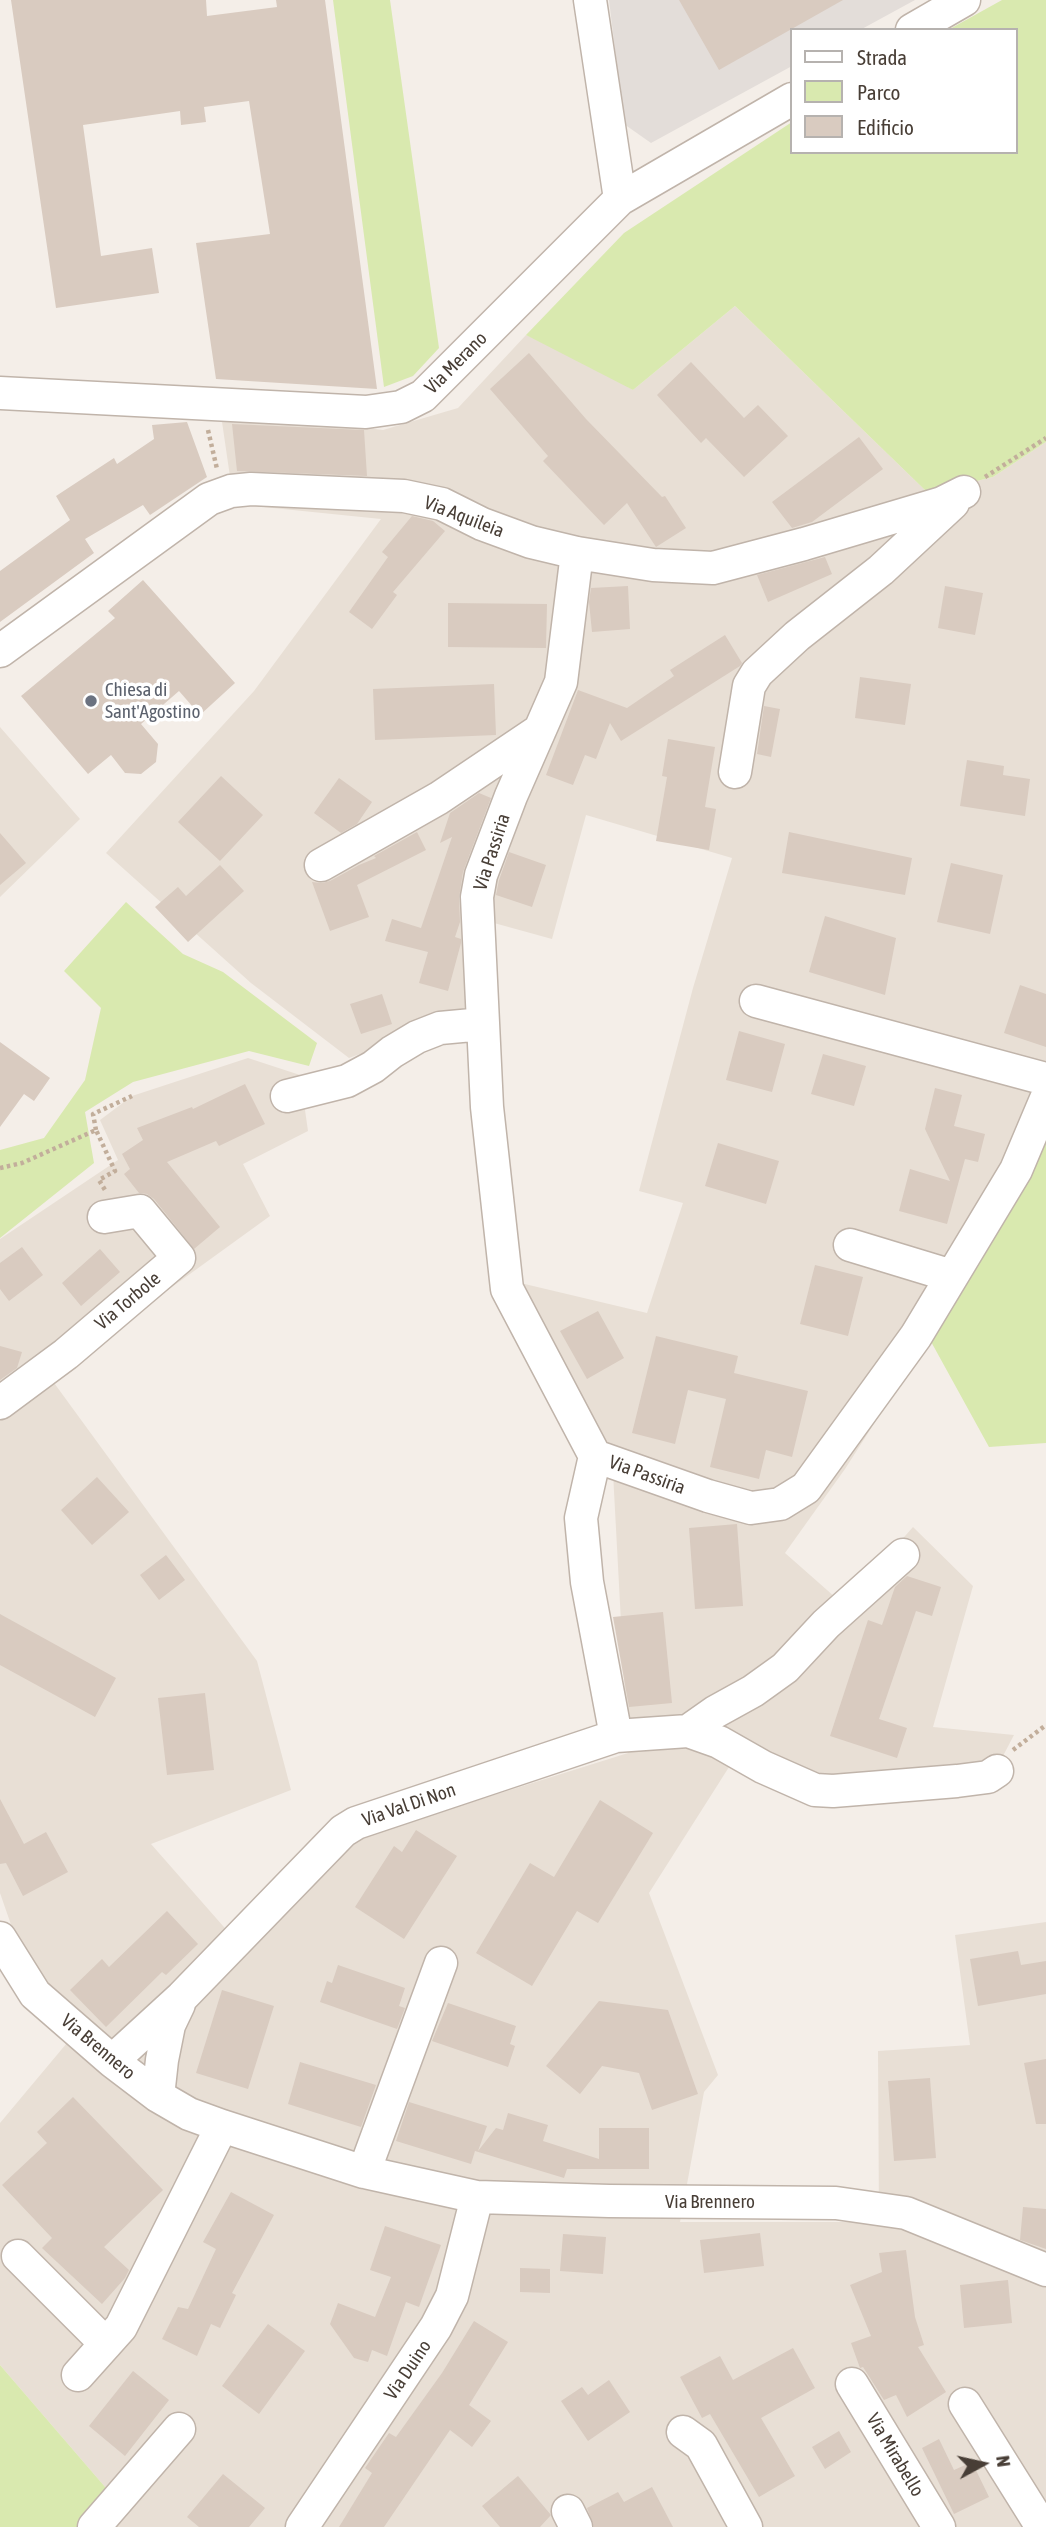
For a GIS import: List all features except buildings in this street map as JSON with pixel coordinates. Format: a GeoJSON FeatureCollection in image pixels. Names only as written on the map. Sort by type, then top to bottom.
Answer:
{"type":"FeatureCollection","features":[{"type":"Feature","properties":{"kind":"street"},"geometry":{"type":"LineString","coordinates":[[590,0],[620,199]]}},
{"type":"Feature","properties":{"kind":"street"},"geometry":{"type":"LineString","coordinates":[[915,28],[964,0]]}},
{"type":"Feature","properties":{"kind":"street","name":"Via Merano"},"geometry":{"type":"LineString","coordinates":[[0,393],[366,412],[401,407],[423,396],[620,199],[790,100]]}},
{"type":"Feature","properties":{"kind":"street","name":"Via Aquileia"},"geometry":{"type":"LineString","coordinates":[[0,651],[209,499],[251,489],[404,496],[442,504],[482,524],[531,542],[577,553],[653,565],[712,568],[942,503],[964,492]]}},
{"type":"Feature","properties":{"kind":"street"},"geometry":{"type":"LineString","coordinates":[[735,772],[749,686],[757,673],[797,636],[881,570],[964,492]]}},
{"type":"Feature","properties":{"kind":"street","name":"Via Passiria"},"geometry":{"type":"LineString","coordinates":[[577,553],[561,682],[495,836],[481,875],[477,897],[487,1107],[507,1289],[595,1456],[708,1496],[751,1508],[780,1504],[806,1488],[916,1336],[1016,1170],[1046,1099]]}},
{"type":"Feature","properties":{"kind":"street"},"geometry":{"type":"LineString","coordinates":[[321,865],[439,799],[540,729]]}},
{"type":"Feature","properties":{"kind":"street"},"geometry":{"type":"LineString","coordinates":[[756,1001],[1046,1079]]}},
{"type":"Feature","properties":{"kind":"street"},"geometry":{"type":"LineString","coordinates":[[287,1096],[347,1081],[417,1037],[440,1028],[483,1024]]}},
{"type":"Feature","properties":{"kind":"street","name":"Via Torbole"},"geometry":{"type":"LineString","coordinates":[[0,1403],[66,1354],[179,1258],[140,1212],[112,1215]]}},
{"type":"Feature","properties":{"kind":"street"},"geometry":{"type":"LineString","coordinates":[[850,1245],[952,1276]]}},
{"type":"Feature","properties":{"kind":"street"},"geometry":{"type":"LineString","coordinates":[[595,1456],[581,1518],[587,1582],[615,1736]]}},
{"type":"Feature","properties":{"kind":"street"},"geometry":{"type":"LineString","coordinates":[[688,1731],[785,1668],[826,1624],[903,1555]]}},
{"type":"Feature","properties":{"kind":"street","name":"Via Val Di Non"},"geometry":{"type":"LineString","coordinates":[[111,2061],[182,1997],[343,1831],[356,1823],[615,1736],[688,1731],[719,1742],[763,1767],[815,1790],[833,1791],[957,1781],[988,1777],[997,1772]]}},
{"type":"Feature","properties":{"kind":"street","name":"Via Brennero"},"geometry":{"type":"LineString","coordinates":[[0,1938],[36,1994],[111,2061],[158,2096],[189,2114],[364,2172],[477,2197],[609,2202],[836,2203],[906,2213],[1046,2270]]}},
{"type":"Feature","properties":{"kind":"street"},"geometry":{"type":"LineString","coordinates":[[364,2172],[441,1963]]}},
{"type":"Feature","properties":{"kind":"street","name":"Via Val Di Non"},"geometry":{"type":"LineString","coordinates":[[158,2096],[169,2025],[182,1997]]}},
{"type":"Feature","properties":{"kind":"street"},"geometry":{"type":"LineString","coordinates":[[78,2375],[121,2327],[222,2126]]}},
{"type":"Feature","properties":{"kind":"street","name":"Via Duino"},"geometry":{"type":"LineString","coordinates":[[302,2527],[337,2491],[452,2296],[477,2197]]}},
{"type":"Feature","properties":{"kind":"street"},"geometry":{"type":"LineString","coordinates":[[18,2256],[106,2344]]}},
{"type":"Feature","properties":{"kind":"street"},"geometry":{"type":"LineString","coordinates":[[405,2403],[439,2350],[449,2321],[452,2296]]}},
{"type":"Feature","properties":{"kind":"street","name":"Via Mirabello"},"geometry":{"type":"LineString","coordinates":[[852,2384],[939,2527]]}},
{"type":"Feature","properties":{"kind":"street"},"geometry":{"type":"LineString","coordinates":[[965,2404],[1042,2527]]}},
{"type":"Feature","properties":{"kind":"street"},"geometry":{"type":"LineString","coordinates":[[94,2527],[179,2428]]}},
{"type":"Feature","properties":{"kind":"street"},"geometry":{"type":"LineString","coordinates":[[683,2432],[701,2445],[737,2524]]}},
{"type":"Feature","properties":{"kind":"path"},"geometry":{"type":"LineString","coordinates":[[202,404],[222,494]]}},
{"type":"Feature","properties":{"kind":"path"},"geometry":{"type":"LineString","coordinates":[[964,492],[1046,438]]}},
{"type":"Feature","properties":{"kind":"path"},"geometry":{"type":"LineString","coordinates":[[112,1215],[99,1180],[115,1171],[96,1130],[93,1114],[132,1096]]}},
{"type":"Feature","properties":{"kind":"path"},"geometry":{"type":"LineString","coordinates":[[0,1168],[22,1163],[96,1130]]}},
{"type":"Feature","properties":{"kind":"path"},"geometry":{"type":"LineString","coordinates":[[997,1772],[1012,1751],[1046,1725]]}},
{"type":"Feature","properties":{"kind":"shaded area"},"geometry":{"type":"Polygon","coordinates":[[[609,0],[915,0],[864,28],[790,28],[790,67],[651,143],[624,124],[609,0]]]}},
{"type":"Feature","properties":{"kind":"shaded area"},"geometry":{"type":"Polygon","coordinates":[[[735,306],[928,493],[993,477],[1046,442],[1046,1135],[929,1338],[845,1469],[785,1553],[844,1605],[913,1527],[973,1586],[933,1727],[1014,1735],[993,1775],[833,1780],[743,1745],[649,1893],[718,2075],[704,2092],[680,2222],[879,2222],[878,2051],[970,2045],[955,1935],[1046,1922],[1046,2527],[90,2527],[112,2495],[0,2365],[0,2123],[82,2025],[32,1985],[0,1893],[0,1239],[118,1160],[100,1120],[132,1096],[248,1058],[300,1075],[308,1131],[243,1164],[270,1216],[49,1376],[257,1661],[291,1790],[151,1844],[245,1951],[354,1839],[628,1753],[612,1454],[512,1281],[647,1313],[683,1203],[639,1191],[693,988],[732,858],[586,815],[552,939],[494,923],[492,1005],[349,1058],[251,983],[106,853],[254,691],[381,519],[234,504],[221,415],[311,421],[383,430],[458,408],[526,335],[580,356],[633,390],[735,306]]]}},
{"type":"Feature","properties":{"kind":"shaded area"},"geometry":{"type":"Polygon","coordinates":[[[0,727],[80,819],[0,897],[0,727]]]}},
{"type":"Feature","properties":{"kind":"green space"},"geometry":{"type":"Polygon","coordinates":[[[333,0],[390,0],[439,348],[413,376],[384,387],[333,0]]]}},
{"type":"Feature","properties":{"kind":"green space"},"geometry":{"type":"Polygon","coordinates":[[[1002,0],[1046,0],[1046,442],[993,477],[928,493],[735,306],[633,390],[526,335],[624,233],[790,123],[790,154],[1018,154],[1018,28],[952,28],[1002,0]]]}},
{"type":"Feature","properties":{"kind":"green space"},"geometry":{"type":"Polygon","coordinates":[[[126,902],[183,954],[223,972],[317,1043],[309,1066],[249,1051],[133,1082],[85,1112],[94,1163],[0,1238],[0,1150],[44,1138],[85,1080],[101,1008],[64,971],[126,902]]]}},
{"type":"Feature","properties":{"kind":"green space"},"geometry":{"type":"Polygon","coordinates":[[[1046,1135],[1046,1443],[989,1447],[929,1338],[1046,1135]]]}},
{"type":"Feature","properties":{"kind":"green space"},"geometry":{"type":"Polygon","coordinates":[[[0,2365],[112,2495],[83,2527],[0,2527],[0,2365]]]}},
{"type":"Feature","properties":{"kind":"place","name":"Chiesa di Sant'Agostino"},"geometry":{"type":"Point","coordinates":[91,701]}}]}
